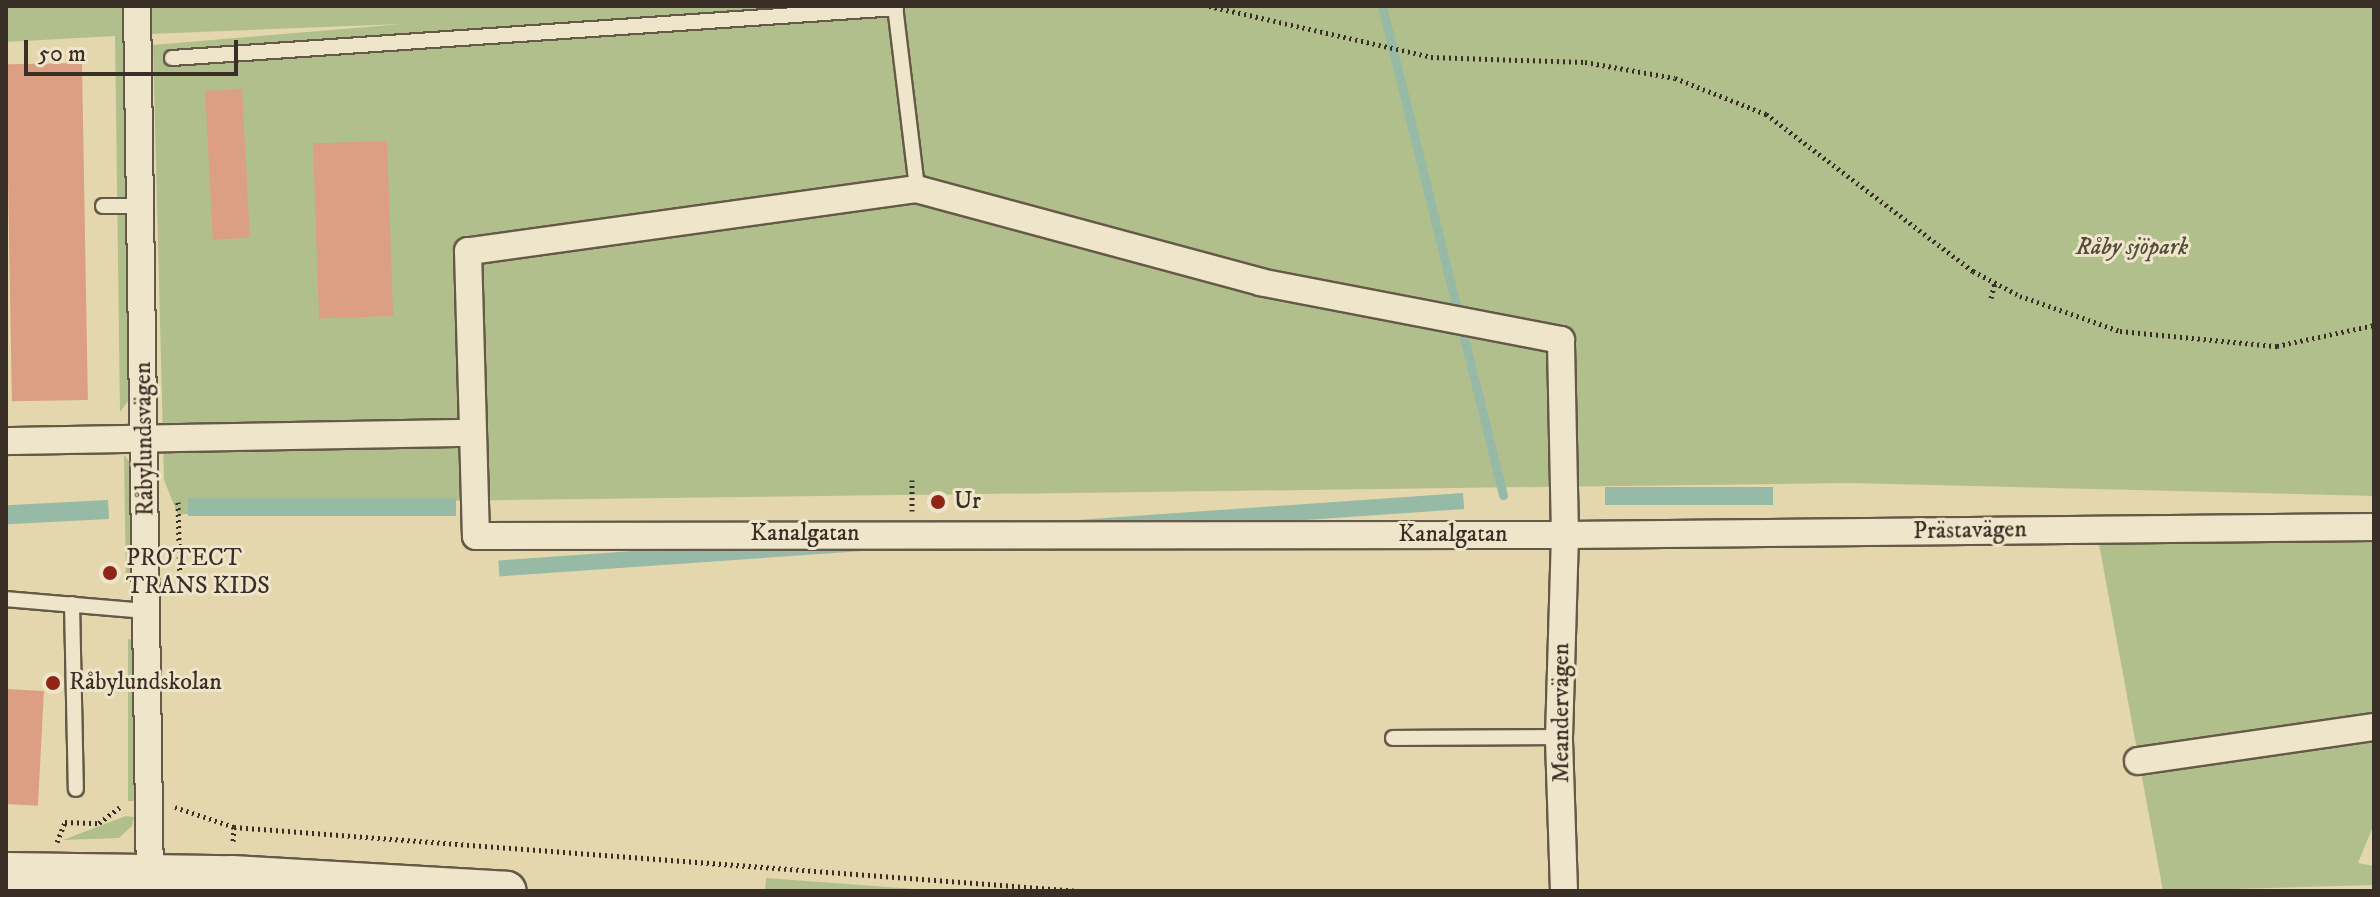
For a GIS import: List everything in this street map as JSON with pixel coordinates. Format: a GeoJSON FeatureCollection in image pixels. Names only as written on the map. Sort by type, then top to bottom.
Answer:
{"type":"FeatureCollection","features":[{"type":"Feature","properties":{"kind":"main road"},"geometry":{"type":"LineString","coordinates":[[6,872],[59,871],[150,882],[507,891]]}},
{"type":"Feature","properties":{"kind":"street","name":"Råbylundsvägen"},"geometry":{"type":"LineString","coordinates":[[137,6],[150,882]]}},
{"type":"Feature","properties":{"kind":"street","name":"Meandervägen"},"geometry":{"type":"LineString","coordinates":[[917,189],[1261,282],[1561,340],[1565,535],[1559,737],[1564,891]]}},
{"type":"Feature","properties":{"kind":"street","name":"Kanalgatan"},"geometry":{"type":"LineString","coordinates":[[917,189],[468,251],[476,536],[1565,535]]}},
{"type":"Feature","properties":{"kind":"street"},"geometry":{"type":"LineString","coordinates":[[6,441],[473,433]]}},
{"type":"Feature","properties":{"kind":"street","name":"Prästavägen"},"geometry":{"type":"LineString","coordinates":[[1565,535],[2374,527]]}},
{"type":"Feature","properties":{"kind":"street"},"geometry":{"type":"LineString","coordinates":[[2138,761],[2374,727]]}},
{"type":"Feature","properties":{"kind":"lane"},"geometry":{"type":"LineString","coordinates":[[172,58],[896,7],[917,189]]}},
{"type":"Feature","properties":{"kind":"lane"},"geometry":{"type":"LineString","coordinates":[[103,206],[142,206]]}},
{"type":"Feature","properties":{"kind":"lane"},"geometry":{"type":"LineString","coordinates":[[6,599],[147,611]]}},
{"type":"Feature","properties":{"kind":"lane"},"geometry":{"type":"LineString","coordinates":[[72,604],[76,789]]}},
{"type":"Feature","properties":{"kind":"lane"},"geometry":{"type":"LineString","coordinates":[[1393,738],[1559,737]]}},
{"type":"Feature","properties":{"kind":"path"},"geometry":{"type":"LineString","coordinates":[[1209,6],[1407,52],[1585,62],[1713,92],[1777,121],[1926,241],[1995,282],[2120,331],[2190,342],[2290,346],[2374,328]]}},
{"type":"Feature","properties":{"kind":"path"},"geometry":{"type":"LineString","coordinates":[[1991,298],[1995,282]]}},
{"type":"Feature","properties":{"kind":"path"},"geometry":{"type":"LineString","coordinates":[[178,502],[180,584]]}},
{"type":"Feature","properties":{"kind":"path"},"geometry":{"type":"LineString","coordinates":[[59,871],[60,826],[114,817],[120,793]]}},
{"type":"Feature","properties":{"kind":"path"},"geometry":{"type":"LineString","coordinates":[[166,807],[183,804],[234,827],[1080,891]]}},
{"type":"Feature","properties":{"kind":"path"},"geometry":{"type":"LineString","coordinates":[[232,849],[234,827]]}},
{"type":"Feature","properties":{"kind":"green space","name":"Råby sjöpark"},"geometry":{"type":"Polygon","coordinates":[[[6,6],[2374,6],[2374,496],[1849,483],[282,503],[178,515],[164,480],[153,45],[402,24],[123,35],[129,400],[120,412],[115,36],[6,42],[6,6]]]}},
{"type":"Feature","properties":{"kind":"green space"},"geometry":{"type":"Polygon","coordinates":[[[124,455],[132,465],[135,570],[126,585],[124,455]]]}},
{"type":"Feature","properties":{"kind":"green space"},"geometry":{"type":"Polygon","coordinates":[[[2374,541],[2374,824],[2358,863],[2374,866],[2374,885],[2163,891],[2099,544],[2374,541]]]}},
{"type":"Feature","properties":{"kind":"green space"},"geometry":{"type":"Polygon","coordinates":[[[128,639],[136,641],[134,801],[128,801],[128,639]]]}},
{"type":"Feature","properties":{"kind":"green space"},"geometry":{"type":"Polygon","coordinates":[[[126,816],[134,817],[132,826],[119,838],[63,840],[126,816]]]}},
{"type":"Feature","properties":{"kind":"green space"},"geometry":{"type":"Polygon","coordinates":[[[766,878],[941,891],[765,890],[766,878]]]}},
{"type":"Feature","properties":{"kind":"shaded area"},"geometry":{"type":"Polygon","coordinates":[[[1605,487],[1773,487],[1773,505],[1605,505],[1605,487]]]}},
{"type":"Feature","properties":{"kind":"shaded area"},"geometry":{"type":"Polygon","coordinates":[[[1463,493],[1464,509],[499,576],[498,560],[1463,493]]]}},
{"type":"Feature","properties":{"kind":"shaded area"},"geometry":{"type":"Polygon","coordinates":[[[188,498],[456,498],[456,516],[188,516],[188,498]]]}},
{"type":"Feature","properties":{"kind":"shaded area"},"geometry":{"type":"Polygon","coordinates":[[[108,500],[109,519],[7,524],[6,505],[108,500]]]}},
{"type":"Feature","properties":{"kind":"building"},"geometry":{"type":"Polygon","coordinates":[[[82,63],[88,400],[12,401],[6,64],[82,63]]]}},
{"type":"Feature","properties":{"kind":"building"},"geometry":{"type":"Polygon","coordinates":[[[242,89],[250,238],[213,240],[205,91],[242,89]]]}},
{"type":"Feature","properties":{"kind":"building"},"geometry":{"type":"Polygon","coordinates":[[[387,141],[393,316],[319,318],[313,144],[387,141]]]}},
{"type":"Feature","properties":{"kind":"building"},"geometry":{"type":"Polygon","coordinates":[[[6,689],[44,691],[38,806],[6,804],[6,689]]]}},
{"type":"Feature","properties":{"kind":"waterway"},"geometry":{"type":"LineString","coordinates":[[1382,6],[1503,495]]}},
{"type":"Feature","properties":{"kind":"place","name":"Ur"},"geometry":{"type":"Point","coordinates":[938,502]}},
{"type":"Feature","properties":{"kind":"place","name":"PROTECT TRANS KIDS"},"geometry":{"type":"Point","coordinates":[110,573]}},
{"type":"Feature","properties":{"kind":"place","name":"Råbylundskolan"},"geometry":{"type":"Point","coordinates":[53,683]}}]}
